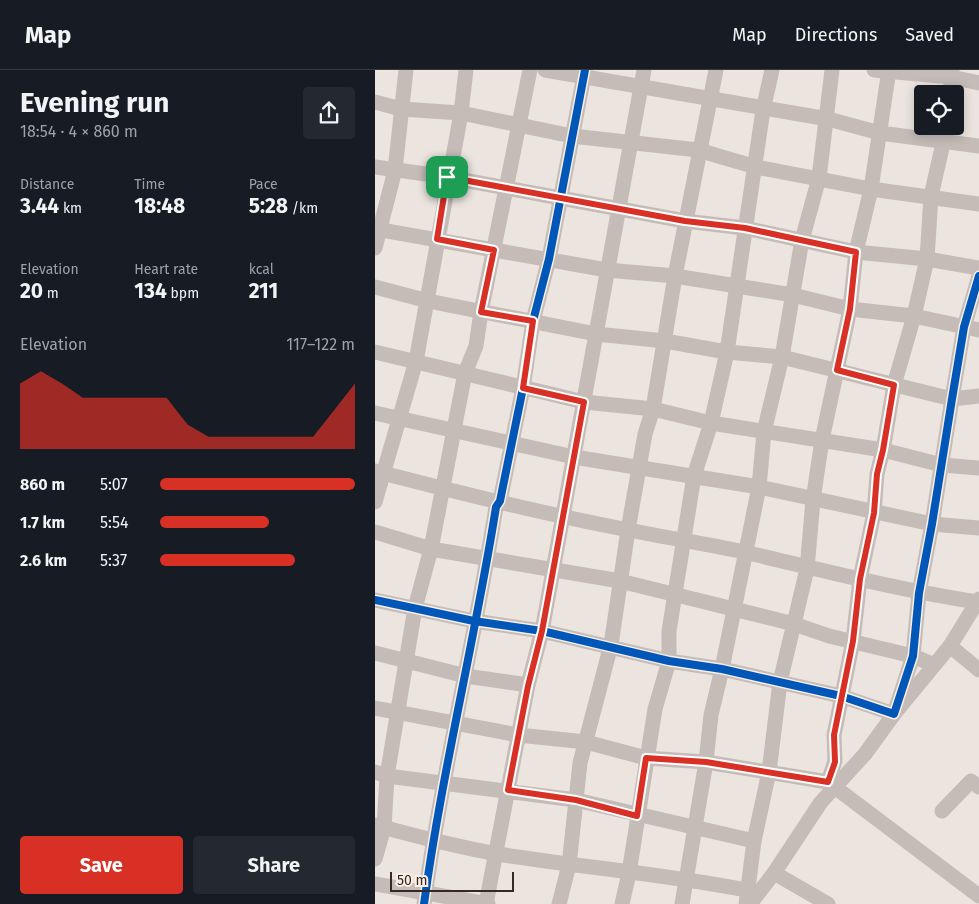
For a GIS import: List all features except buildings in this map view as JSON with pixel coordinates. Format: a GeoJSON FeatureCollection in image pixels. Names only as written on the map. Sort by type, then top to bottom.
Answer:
{"type":"FeatureCollection","features":[{"type":"Feature","properties":{"kind":"street"},"geometry":{"type":"LineString","coordinates":[[375,248],[378,229],[395,170],[406,70]]}},
{"type":"Feature","properties":{"kind":"street"},"geometry":{"type":"LineString","coordinates":[[375,502],[379,472],[416,361],[428,301],[447,177],[461,113],[465,70]]}},
{"type":"Feature","properties":{"kind":"street"},"geometry":{"type":"LineString","coordinates":[[375,859],[379,827],[381,774],[398,714],[415,608],[431,549],[441,489],[465,373],[476,346],[481,312],[530,70]]}},
{"type":"Feature","properties":{"kind":"street"},"geometry":{"type":"LineString","coordinates":[[545,70],[584,74],[640,88],[710,98],[763,110],[828,120],[880,133],[914,133]]}},
{"type":"Feature","properties":{"kind":"street"},"geometry":{"type":"LineString","coordinates":[[375,884],[425,899],[487,904],[518,735],[542,631],[554,568],[644,70]]}},
{"type":"Feature","properties":{"kind":"street"},"geometry":{"type":"LineString","coordinates":[[559,904],[569,865],[580,763],[611,646],[619,581],[645,434],[653,409],[698,150],[716,70]]}},
{"type":"Feature","properties":{"kind":"street"},"geometry":{"type":"LineString","coordinates":[[622,904],[629,873],[655,709],[669,661],[669,632],[694,476],[711,423],[727,352],[763,110],[772,70]]}},
{"type":"Feature","properties":{"kind":"street"},"geometry":{"type":"LineString","coordinates":[[682,904],[706,762],[711,715],[759,488],[764,432],[782,357],[802,240],[819,178],[828,120],[832,70]]}},
{"type":"Feature","properties":{"kind":"street"},"geometry":{"type":"LineString","coordinates":[[747,899],[754,841],[769,772],[780,682],[807,569],[813,500],[822,440],[850,309],[856,252],[871,189],[880,133],[884,71],[952,74],[979,83]]}},
{"type":"Feature","properties":{"kind":"street"},"geometry":{"type":"LineString","coordinates":[[425,899],[433,840],[466,676],[496,507],[500,502],[512,443],[523,388],[533,321],[549,259],[559,196],[584,74]]}},
{"type":"Feature","properties":{"kind":"street"},"geometry":{"type":"LineString","coordinates":[[375,102],[401,109],[461,113],[572,136],[631,141],[698,150],[755,167],[871,189],[979,204]]}},
{"type":"Feature","properties":{"kind":"street"},"geometry":{"type":"LineString","coordinates":[[831,784],[835,762],[834,735],[853,641],[860,579],[874,513],[877,474],[894,385],[914,316],[927,259],[931,196],[946,135]]}},
{"type":"Feature","properties":{"kind":"street"},"geometry":{"type":"LineString","coordinates":[[951,135],[979,146]]}},
{"type":"Feature","properties":{"kind":"street"},"geometry":{"type":"LineString","coordinates":[[375,167],[559,196],[685,221],[745,228],[856,252],[927,259],[979,268]]}},
{"type":"Feature","properties":{"kind":"street"},"geometry":{"type":"LineString","coordinates":[[378,229],[607,270],[675,276],[793,295],[850,309],[914,316],[972,328]]}},
{"type":"Feature","properties":{"kind":"street"},"geometry":{"type":"LineString","coordinates":[[894,714],[913,656],[919,593],[952,399],[972,328],[979,276]]}},
{"type":"Feature","properties":{"kind":"street"},"geometry":{"type":"LineString","coordinates":[[375,287],[428,301],[596,334],[665,341],[727,352],[782,357],[952,399],[979,396]]}},
{"type":"Feature","properties":{"kind":"street"},"geometry":{"type":"LineString","coordinates":[[375,352],[584,402],[653,409],[711,423],[883,450],[942,465],[979,468]]}},
{"type":"Feature","properties":{"kind":"street"},"geometry":{"type":"LineString","coordinates":[[375,413],[397,420],[453,429],[574,457],[759,488],[932,524],[979,528]]}},
{"type":"Feature","properties":{"kind":"street"},"geometry":{"type":"LineString","coordinates":[[379,472],[441,489],[628,530],[745,552],[807,569],[919,593],[978,600],[951,646],[894,714],[865,754],[831,784],[774,873],[747,899]]}},
{"type":"Feature","properties":{"kind":"street"},"geometry":{"type":"LineString","coordinates":[[375,532],[431,549],[554,568],[619,581],[794,624],[913,656],[935,665]]}},
{"type":"Feature","properties":{"kind":"street"},"geometry":{"type":"LineString","coordinates":[[375,600],[475,621],[542,631],[669,661],[722,669],[841,696],[894,714]]}},
{"type":"Feature","properties":{"kind":"street"},"geometry":{"type":"LineString","coordinates":[[951,646],[979,670]]}},
{"type":"Feature","properties":{"kind":"street"},"geometry":{"type":"LineString","coordinates":[[375,653],[466,676],[528,686]]}},
{"type":"Feature","properties":{"kind":"street"},"geometry":{"type":"LineString","coordinates":[[375,708],[398,714],[518,735],[586,742],[646,758],[706,762],[831,784],[979,896]]}},
{"type":"Feature","properties":{"kind":"street"},"geometry":{"type":"LineString","coordinates":[[381,774],[576,800],[637,816],[754,841]]}},
{"type":"Feature","properties":{"kind":"street"},"geometry":{"type":"LineString","coordinates":[[942,810],[971,781],[979,787]]}},
{"type":"Feature","properties":{"kind":"street"},"geometry":{"type":"LineString","coordinates":[[379,827],[495,854],[685,879],[747,899]]}},
{"type":"Feature","properties":{"kind":"street"},"geometry":{"type":"LineString","coordinates":[[774,873],[828,904]]}},
{"type":"Feature","properties":{"kind":"cycle path"},"geometry":{"type":"LineString","coordinates":[[424,904],[431,854],[496,507],[500,501],[523,388],[533,321],[549,259],[585,70]]}},
{"type":"Feature","properties":{"kind":"cycle path"},"geometry":{"type":"LineString","coordinates":[[375,600],[474,621],[542,631],[669,661],[722,669],[841,696],[894,714],[913,656],[919,593],[964,327],[979,276]]}},
{"type":"Feature","properties":{"kind":"route"},"geometry":{"type":"LineString","coordinates":[[447,177],[559,196],[685,221],[745,228],[856,252],[850,309],[837,370],[894,385],[877,474],[874,513],[860,579],[853,641],[834,735],[835,762],[828,782],[706,762],[646,758],[637,816],[576,800],[508,790],[528,686],[542,631],[584,402],[523,388],[533,321],[481,312],[494,250],[437,239],[447,177]]}}]}
